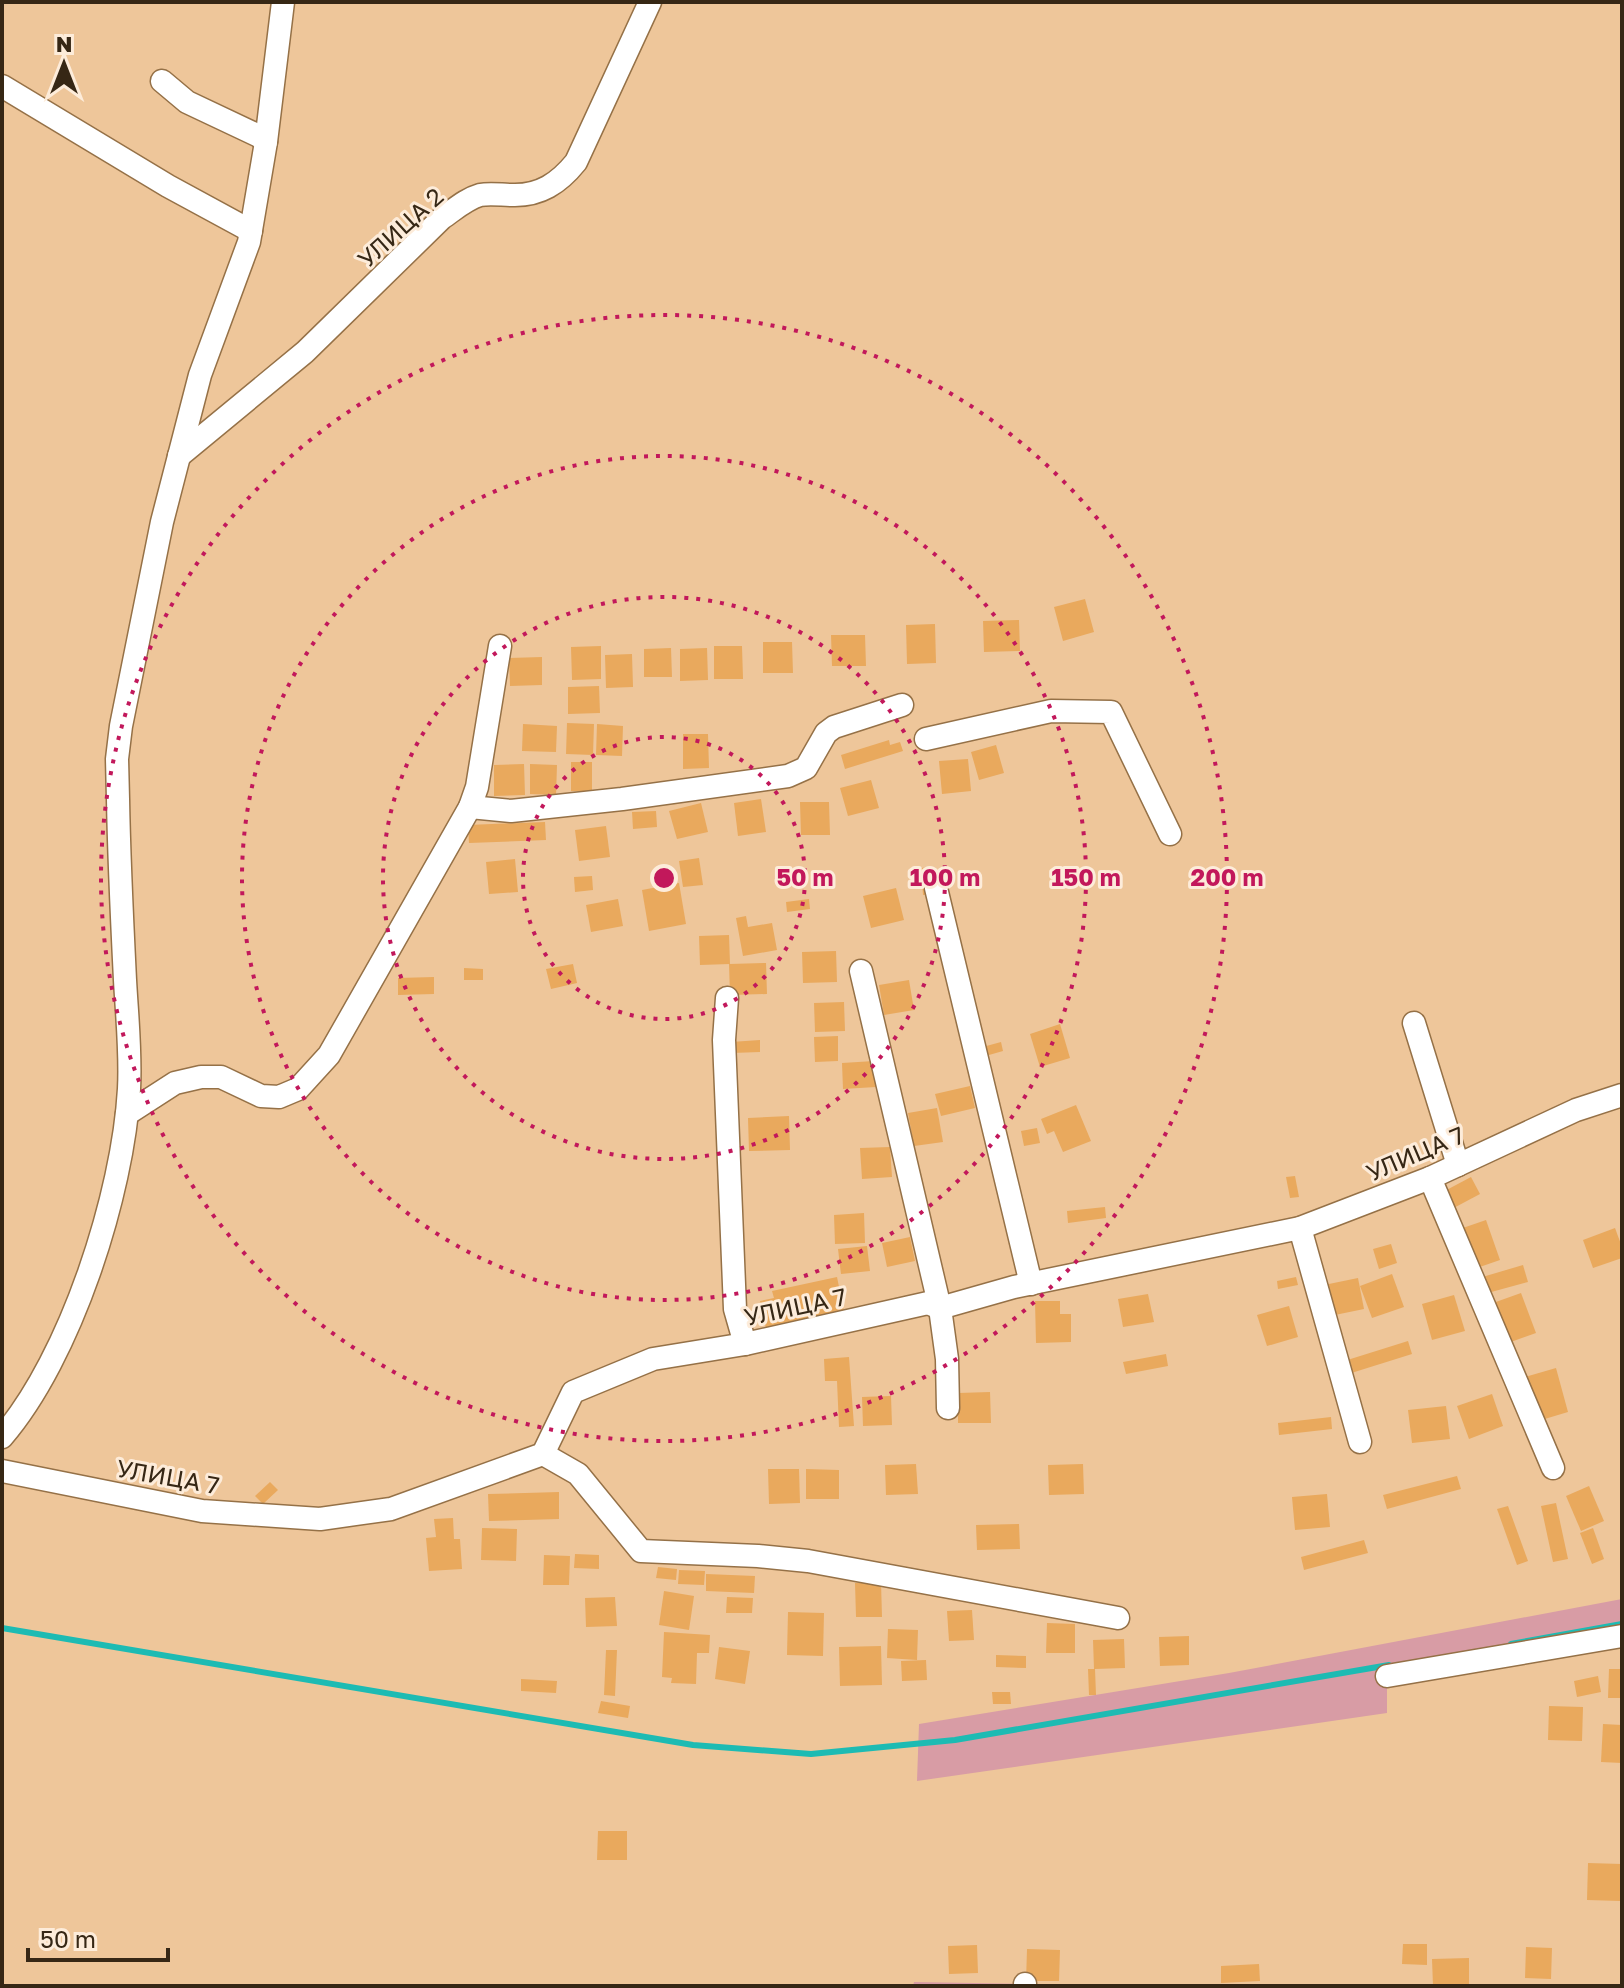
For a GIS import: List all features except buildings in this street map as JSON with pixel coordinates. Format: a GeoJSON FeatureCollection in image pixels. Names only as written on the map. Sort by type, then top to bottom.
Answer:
{"type":"FeatureCollection","features":[{"type":"Feature","properties":{"kind":"street"},"geometry":{"type":"LineString","coordinates":[[2,1437],[37,1388],[79,1299],[106,1221],[127,1114],[129,1069],[117,759],[131,666],[179,456],[200,375],[251,231],[266,142],[283,2]]}},
{"type":"Feature","properties":{"kind":"street","name":"УЛИЦА 2"},"geometry":{"type":"LineString","coordinates":[[179,456],[305,352],[442,218],[481,195],[526,196],[562,179],[576,162],[650,2]]}},
{"type":"Feature","properties":{"kind":"street"},"geometry":{"type":"LineString","coordinates":[[162,81],[187,102],[266,142]]}},
{"type":"Feature","properties":{"kind":"street"},"geometry":{"type":"LineString","coordinates":[[2,86],[168,186],[251,231]]}},
{"type":"Feature","properties":{"kind":"street"},"geometry":{"type":"LineString","coordinates":[[127,1114],[175,1083],[187,1079],[221,1077],[261,1096],[279,1097],[298,1089],[329,1055],[470,807],[477,787],[500,646]]}},
{"type":"Feature","properties":{"kind":"street"},"geometry":{"type":"LineString","coordinates":[[470,807],[511,811],[788,776],[806,768],[826,733],[834,727],[902,705]]}},
{"type":"Feature","properties":{"kind":"street"},"geometry":{"type":"LineString","coordinates":[[926,739],[1051,711],[1111,712],[1170,834]]}},
{"type":"Feature","properties":{"kind":"street"},"geometry":{"type":"LineString","coordinates":[[936,888],[1031,1284]]}},
{"type":"Feature","properties":{"kind":"street"},"geometry":{"type":"LineString","coordinates":[[861,971],[940,1308],[947,1359],[948,1408]]}},
{"type":"Feature","properties":{"kind":"street"},"geometry":{"type":"LineString","coordinates":[[727,998],[724,1040],[735,1309],[745,1344]]}},
{"type":"Feature","properties":{"kind":"street"},"geometry":{"type":"LineString","coordinates":[[1414,1023],[1458,1165]]}},
{"type":"Feature","properties":{"kind":"street","name":"УЛИЦА 7"},"geometry":{"type":"LineString","coordinates":[[2,1471],[202,1511],[320,1519],[391,1509],[543,1454],[573,1392],[653,1359],[745,1344],[928,1303],[940,1308],[1031,1284],[1300,1228],[1430,1178],[1576,1110],[1622,1095]]}},
{"type":"Feature","properties":{"kind":"street"},"geometry":{"type":"LineString","coordinates":[[1430,1178],[1553,1468]]}},
{"type":"Feature","properties":{"kind":"street"},"geometry":{"type":"LineString","coordinates":[[1300,1228],[1360,1442]]}},
{"type":"Feature","properties":{"kind":"street"},"geometry":{"type":"LineString","coordinates":[[543,1454],[578,1474],[641,1551],[808,1561],[1118,1618]]}},
{"type":"Feature","properties":{"kind":"street"},"geometry":{"type":"LineString","coordinates":[[1387,1676],[1622,1636]]}},
{"type":"Feature","properties":{"kind":"shaded area"},"geometry":{"type":"Polygon","coordinates":[[[1622,1599],[1622,1636],[1387,1677],[1387,1713],[917,1781],[919,1724],[1229,1673],[1622,1599]]]}},
{"type":"Feature","properties":{"kind":"shaded area"},"geometry":{"type":"Polygon","coordinates":[[[914,1982],[1025,1984],[1025,1986],[913,1986],[914,1982]]]}},
{"type":"Feature","properties":{"kind":"waterway"},"geometry":{"type":"LineString","coordinates":[[1511,1644],[1622,1624]]}},
{"type":"Feature","properties":{"kind":"waterway"},"geometry":{"type":"LineString","coordinates":[[2,1628],[693,1745],[811,1754],[955,1740],[1389,1665]]}}]}
